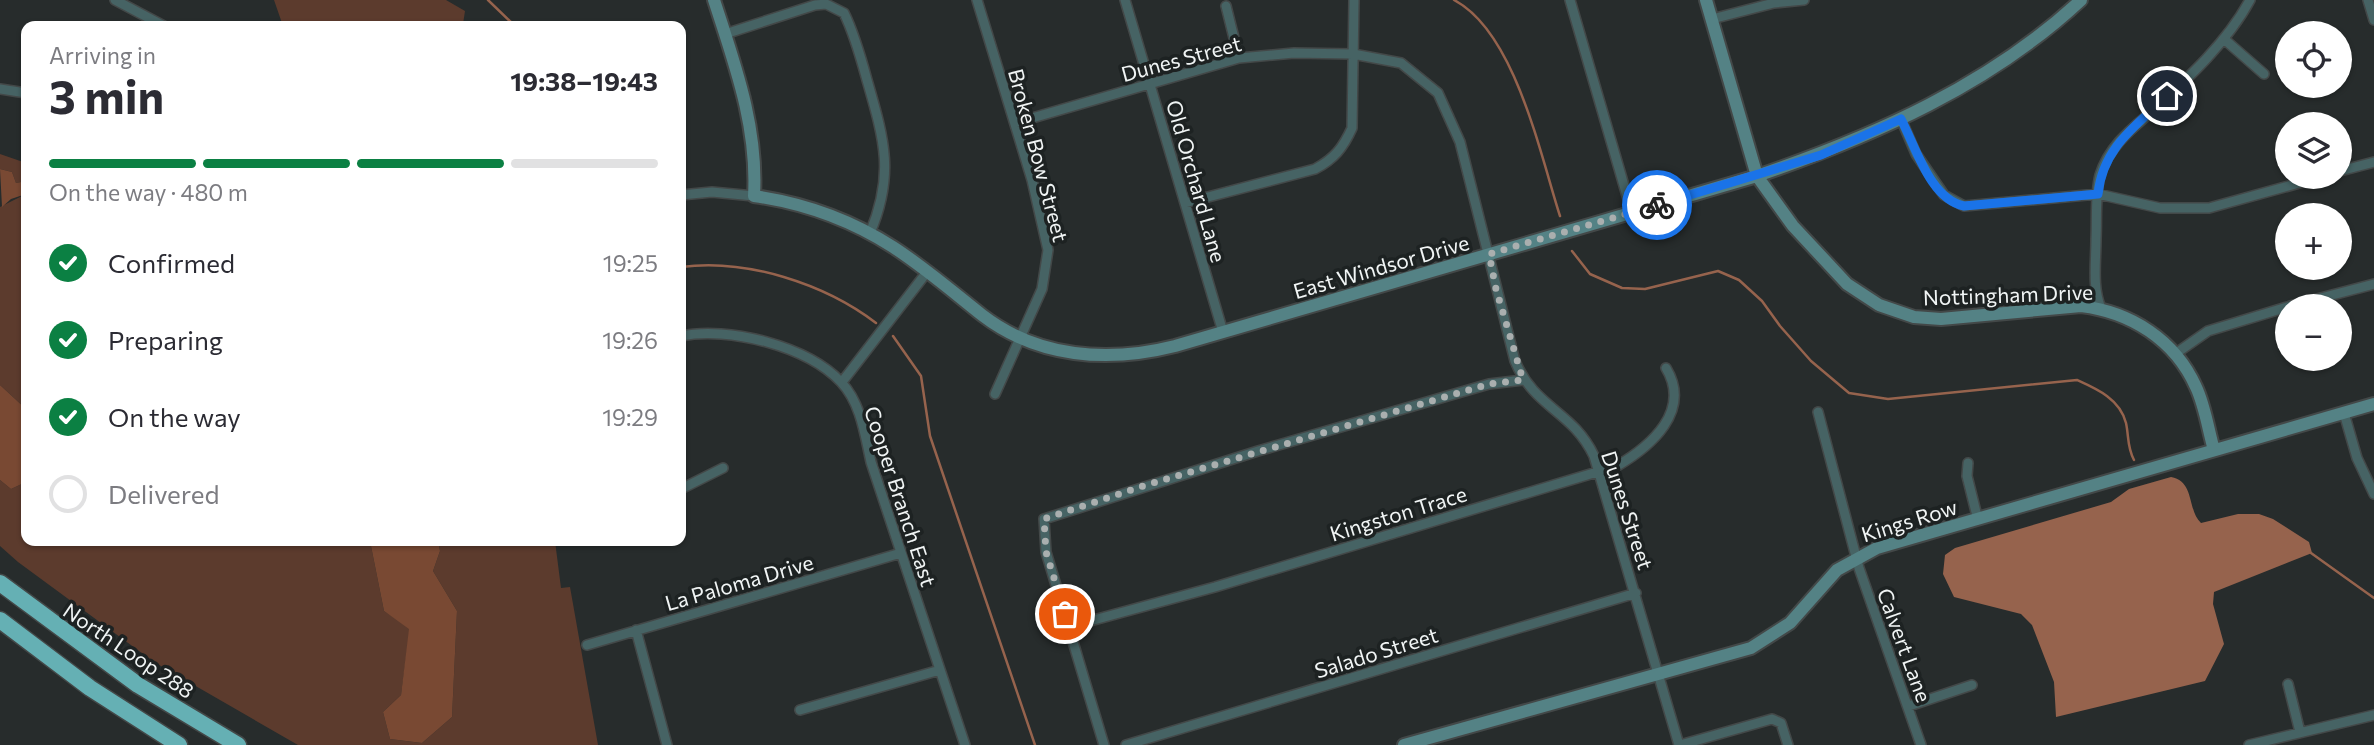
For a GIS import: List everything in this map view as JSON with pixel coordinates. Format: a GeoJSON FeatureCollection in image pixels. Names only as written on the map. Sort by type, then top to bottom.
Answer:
{"type":"FeatureCollection","features":[{"type":"Feature","properties":{"kind":"highway","name":"North Loop 288"},"geometry":{"type":"LineString","coordinates":[[0,583],[138,685],[239,745]]}},
{"type":"Feature","properties":{"kind":"highway"},"geometry":{"type":"LineString","coordinates":[[0,620],[90,688],[179,745]]}},
{"type":"Feature","properties":{"kind":"street"},"geometry":{"type":"LineString","coordinates":[[115,0],[155,21]]}},
{"type":"Feature","properties":{"kind":"street"},"geometry":{"type":"LineString","coordinates":[[714,0],[750,121],[754,196]]}},
{"type":"Feature","properties":{"kind":"street","name":"Broken Bow Street"},"geometry":{"type":"LineString","coordinates":[[977,0],[1047,235],[1048,250],[1048,265],[1042,289],[995,394]]}},
{"type":"Feature","properties":{"kind":"street","name":"Old Orchard Lane"},"geometry":{"type":"LineString","coordinates":[[1125,0],[1223,332]]}},
{"type":"Feature","properties":{"kind":"street"},"geometry":{"type":"LineString","coordinates":[[1570,0],[1632,213]]}},
{"type":"Feature","properties":{"kind":"street","name":"Nottingham Drive"},"geometry":{"type":"LineString","coordinates":[[1706,0],[1758,176],[1793,226],[1847,284],[1868,299],[1899,313],[1941,319],[2081,306],[2101,308],[2134,320],[2162,340],[2175,354],[2197,389],[2214,450]]}},
{"type":"Feature","properties":{"kind":"street"},"geometry":{"type":"LineString","coordinates":[[1712,19],[1774,3],[1804,0]]}},
{"type":"Feature","properties":{"kind":"street","name":"East Windsor Drive"},"geometry":{"type":"LineString","coordinates":[[686,195],[712,192],[798,204],[870,233],[927,272],[983,316],[1021,338],[1061,351],[1124,356],[1158,350],[1223,332],[1758,176],[1821,155],[1901,119],[2002,62],[2081,0]]}},
{"type":"Feature","properties":{"kind":"street"},"geometry":{"type":"LineString","coordinates":[[2101,308],[2096,296],[2100,177],[2117,143],[2224,39],[2250,0]]}},
{"type":"Feature","properties":{"kind":"street"},"geometry":{"type":"LineString","coordinates":[[2368,0],[2374,20]]}},
{"type":"Feature","properties":{"kind":"street"},"geometry":{"type":"LineString","coordinates":[[1185,203],[1315,169],[1344,147],[1352,128],[1353,1]]}},
{"type":"Feature","properties":{"kind":"street"},"geometry":{"type":"LineString","coordinates":[[725,34],[815,5],[826,4],[844,13],[878,116],[887,156],[883,196],[870,233]]}},
{"type":"Feature","properties":{"kind":"street"},"geometry":{"type":"LineString","coordinates":[[1226,6],[1239,58]]}},
{"type":"Feature","properties":{"kind":"street"},"geometry":{"type":"LineString","coordinates":[[2224,39],[2264,74]]}},
{"type":"Feature","properties":{"kind":"street","name":"Dunes Street"},"geometry":{"type":"LineString","coordinates":[[1015,123],[1239,58],[1294,53],[1353,54],[1401,62],[1438,93],[1460,142],[1496,289],[1523,380],[1541,401],[1573,423],[1587,441],[1600,472],[1680,745]]}},
{"type":"Feature","properties":{"kind":"street"},"geometry":{"type":"LineString","coordinates":[[0,89],[21,92]]}},
{"type":"Feature","properties":{"kind":"street"},"geometry":{"type":"LineString","coordinates":[[1901,119],[1916,154],[1944,195],[1956,204],[1964,206],[2098,194],[2160,208],[2209,208],[2278,189]]}},
{"type":"Feature","properties":{"kind":"street"},"geometry":{"type":"LineString","coordinates":[[2352,168],[2374,162]]}},
{"type":"Feature","properties":{"kind":"street"},"geometry":{"type":"LineString","coordinates":[[842,383],[927,272]]}},
{"type":"Feature","properties":{"kind":"street"},"geometry":{"type":"LineString","coordinates":[[2337,294],[2374,284]]}},
{"type":"Feature","properties":{"kind":"street"},"geometry":{"type":"LineString","coordinates":[[2175,354],[2208,331],[2275,311]]}},
{"type":"Feature","properties":{"kind":"street","name":"Cooper Branch East"},"geometry":{"type":"LineString","coordinates":[[686,336],[717,333],[776,345],[813,362],[842,383],[862,421],[871,462],[965,745]]}},
{"type":"Feature","properties":{"kind":"street","name":"Kingston Trace"},"geometry":{"type":"LineString","coordinates":[[1069,627],[1215,587],[1600,472],[1632,459],[1649,446],[1666,424],[1674,402],[1672,378],[1666,368]]}},
{"type":"Feature","properties":{"kind":"street"},"geometry":{"type":"LineString","coordinates":[[1104,745],[1046,552],[1044,519],[1143,486],[1489,384],[1523,380]]}},
{"type":"Feature","properties":{"kind":"street","name":"Kings Row"},"geometry":{"type":"LineString","coordinates":[[1404,745],[1742,650],[1767,640],[1794,619],[1829,576],[1857,556],[2374,404]]}},
{"type":"Feature","properties":{"kind":"street","name":"Calvert Lane"},"geometry":{"type":"LineString","coordinates":[[1818,412],[1857,556],[1921,745]]}},
{"type":"Feature","properties":{"kind":"street"},"geometry":{"type":"LineString","coordinates":[[2344,412],[2357,458],[2374,494]]}},
{"type":"Feature","properties":{"kind":"street"},"geometry":{"type":"LineString","coordinates":[[1968,463],[1967,475],[1978,520]]}},
{"type":"Feature","properties":{"kind":"street"},"geometry":{"type":"LineString","coordinates":[[686,486],[723,468]]}},
{"type":"Feature","properties":{"kind":"street","name":"La Paloma Drive"},"geometry":{"type":"LineString","coordinates":[[587,645],[901,552]]}},
{"type":"Feature","properties":{"kind":"street","name":"Salado Street"},"geometry":{"type":"LineString","coordinates":[[1126,745],[1636,593]]}},
{"type":"Feature","properties":{"kind":"street"},"geometry":{"type":"LineString","coordinates":[[636,630],[667,745]]}},
{"type":"Feature","properties":{"kind":"street"},"geometry":{"type":"LineString","coordinates":[[800,710],[940,670]]}},
{"type":"Feature","properties":{"kind":"street"},"geometry":{"type":"LineString","coordinates":[[2288,684],[2300,732]]}},
{"type":"Feature","properties":{"kind":"street"},"geometry":{"type":"LineString","coordinates":[[1909,706],[1972,685]]}},
{"type":"Feature","properties":{"kind":"street"},"geometry":{"type":"LineString","coordinates":[[2249,745],[2374,715]]}},
{"type":"Feature","properties":{"kind":"street"},"geometry":{"type":"LineString","coordinates":[[1680,745],[1768,719],[1779,720],[1788,745]]}},
{"type":"Feature","properties":{"kind":"shaded area"},"geometry":{"type":"Polygon","coordinates":[[[274,0],[446,0],[465,11],[463,21],[281,21],[274,0]]]}},
{"type":"Feature","properties":{"kind":"shaded area"},"geometry":{"type":"Polygon","coordinates":[[[0,154],[21,161],[21,182],[16,183],[12,172],[0,169],[0,154]]]}},
{"type":"Feature","properties":{"kind":"shaded area"},"geometry":{"type":"Polygon","coordinates":[[[0,169],[12,172],[16,183],[21,182],[21,196],[11,199],[2,207],[0,169]]]}},
{"type":"Feature","properties":{"kind":"shaded area"},"geometry":{"type":"Polygon","coordinates":[[[21,196],[21,404],[0,385],[0,207],[21,196]]]}},
{"type":"Feature","properties":{"kind":"shaded area"},"geometry":{"type":"Polygon","coordinates":[[[0,385],[21,404],[21,484],[11,489],[0,480],[0,385]]]}},
{"type":"Feature","properties":{"kind":"shaded area"},"geometry":{"type":"Polygon","coordinates":[[[2171,477],[2184,484],[2201,523],[2238,514],[2259,514],[2273,519],[2309,542],[2312,553],[2214,592],[2213,604],[2224,644],[2205,681],[2056,717],[2054,682],[2032,625],[2021,614],[1954,597],[1943,574],[1945,555],[1955,548],[2111,502],[2129,489],[2171,477]]]}},
{"type":"Feature","properties":{"kind":"shaded area"},"geometry":{"type":"Polygon","coordinates":[[[0,480],[11,489],[21,484],[21,546],[371,546],[384,611],[410,628],[401,695],[383,712],[390,739],[422,743],[452,717],[457,611],[433,571],[440,551],[439,546],[556,546],[561,588],[570,587],[598,745],[298,745],[154,662],[0,546],[0,480]]]}},
{"type":"Feature","properties":{"kind":"shaded area"},"geometry":{"type":"Polygon","coordinates":[[[371,546],[439,546],[440,551],[433,571],[457,611],[452,717],[422,743],[390,739],[383,712],[401,695],[409,629],[384,611],[371,546]]]}},
{"type":"Feature","properties":{"kind":"waterway"},"geometry":{"type":"LineString","coordinates":[[488,0],[510,21]]}},
{"type":"Feature","properties":{"kind":"waterway"},"geometry":{"type":"LineString","coordinates":[[1454,0],[1475,16],[1509,66],[1534,129],[1560,216]]}},
{"type":"Feature","properties":{"kind":"waterway"},"geometry":{"type":"LineString","coordinates":[[1572,251],[1590,274],[1622,288],[1645,289],[1718,271],[1739,280],[1762,301],[1811,361],[1849,393],[1888,399],[2077,380],[2100,391],[2119,407],[2126,423],[2134,460]]}},
{"type":"Feature","properties":{"kind":"waterway"},"geometry":{"type":"LineString","coordinates":[[686,267],[732,266],[784,277],[833,297],[876,323]]}},
{"type":"Feature","properties":{"kind":"waterway"},"geometry":{"type":"LineString","coordinates":[[893,336],[921,376],[930,436],[1035,745]]}},
{"type":"Feature","properties":{"kind":"waterway"},"geometry":{"type":"LineString","coordinates":[[2311,553],[2374,598]]}},
{"type":"Feature","properties":{"kind":"way so far"},"geometry":{"type":"LineString","coordinates":[[1065,614],[1046,552],[1042,527],[1044,519],[1052,514],[1258,451],[1489,384],[1523,380],[1515,361],[1489,254],[1657,205]]}},
{"type":"Feature","properties":{"kind":"route"},"geometry":{"type":"LineString","coordinates":[[1657,205],[1821,155],[1901,119],[1916,154],[1944,195],[1956,204],[1964,206],[2098,194],[2104,164],[2117,143],[2167,96]]}}]}
